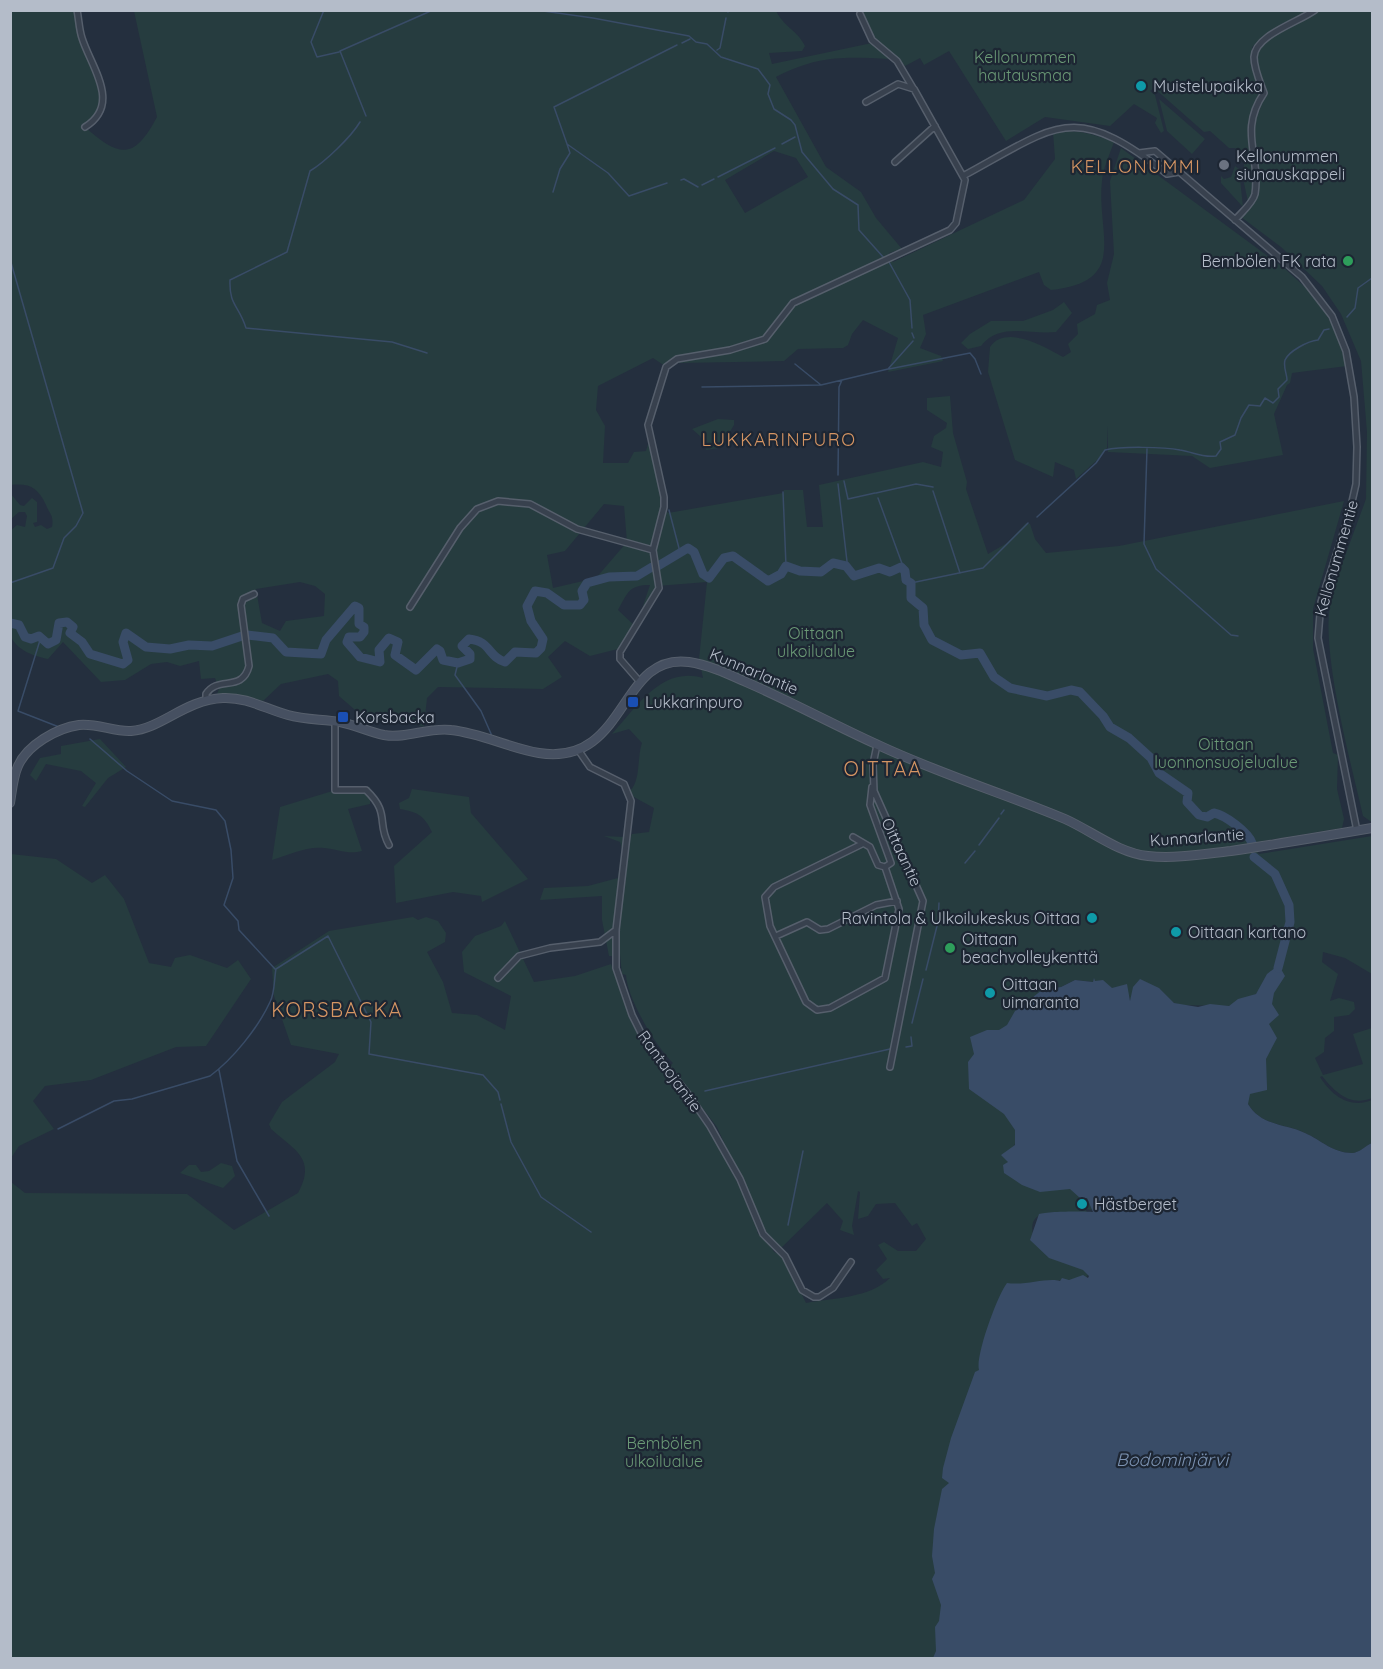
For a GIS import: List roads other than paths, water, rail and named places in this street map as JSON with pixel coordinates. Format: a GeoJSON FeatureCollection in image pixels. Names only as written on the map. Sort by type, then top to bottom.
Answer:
{"type":"FeatureCollection","features":[{"type":"Feature","properties":{"kind":"main road","name":"Kunnarlantie"},"geometry":{"type":"LineString","coordinates":[[579,751],[606,728],[640,682],[662,665],[673,662],[698,664],[762,689],[877,745],[1068,820],[1139,855],[1205,854],[1372,828]]}},
{"type":"Feature","properties":{"kind":"main road"},"geometry":{"type":"LineString","coordinates":[[10,803],[14,779],[24,756],[38,743],[55,734],[79,725],[133,731],[146,728],[190,704],[206,700],[231,698],[250,701],[291,716],[335,721],[387,735],[403,736],[452,730],[541,753],[579,751]]}},
{"type":"Feature","properties":{"kind":"street"},"geometry":{"type":"LineString","coordinates":[[77,10],[82,40],[98,71],[103,94],[98,114],[85,127]]}},
{"type":"Feature","properties":{"kind":"street"},"geometry":{"type":"LineString","coordinates":[[1235,220],[1255,194],[1251,129],[1255,108],[1264,93],[1255,66],[1255,51],[1264,40],[1315,10]]}},
{"type":"Feature","properties":{"kind":"street"},"geometry":{"type":"LineString","coordinates":[[640,682],[620,659],[620,652],[659,588],[653,550],[664,507],[664,497],[648,425],[666,367],[677,358],[730,350],[765,339],[793,303],[953,228],[964,185],[963,176],[897,61],[872,40],[860,14]]}},
{"type":"Feature","properties":{"kind":"street"},"geometry":{"type":"LineString","coordinates":[[866,102],[898,84],[914,89]]}},
{"type":"Feature","properties":{"kind":"street"},"geometry":{"type":"LineString","coordinates":[[895,162],[935,126]]}},
{"type":"Feature","properties":{"kind":"street","name":"Kellonummentie"},"geometry":{"type":"LineString","coordinates":[[963,176],[1036,135],[1059,127],[1095,131],[1139,153],[1167,174],[1179,172]]}},
{"type":"Feature","properties":{"kind":"street","name":"Kellonummentie"},"geometry":{"type":"LineString","coordinates":[[1139,153],[1155,151],[1235,220],[1315,291],[1337,327],[1349,366],[1357,447],[1356,484],[1349,515],[1321,602],[1318,639],[1357,831]]}},
{"type":"Feature","properties":{"kind":"street"},"geometry":{"type":"LineString","coordinates":[[410,607],[460,528],[477,509],[498,501],[530,504],[577,529],[653,550]]}},
{"type":"Feature","properties":{"kind":"street"},"geometry":{"type":"LineString","coordinates":[[206,700],[206,694],[213,687],[243,680],[247,675],[249,666],[241,604],[243,599],[254,594]]}},
{"type":"Feature","properties":{"kind":"street"},"geometry":{"type":"LineString","coordinates":[[335,721],[335,790],[366,790],[378,802],[384,818],[383,831],[389,845]]}},
{"type":"Feature","properties":{"kind":"street","name":"Oittaantie"},"geometry":{"type":"LineString","coordinates":[[877,745],[873,764],[873,786],[923,900],[890,1067]]}},
{"type":"Feature","properties":{"kind":"street","name":"Rantaojantie"},"geometry":{"type":"LineString","coordinates":[[579,751],[590,768],[624,784],[631,801],[616,930],[616,968],[632,1015],[644,1039],[688,1094],[710,1126],[740,1179],[763,1234],[784,1256],[802,1290],[814,1297],[819,1297],[833,1288],[851,1262]]}},
{"type":"Feature","properties":{"kind":"street"},"geometry":{"type":"LineString","coordinates":[[853,837],[870,848],[878,865],[889,866],[891,860],[870,805],[873,786]]}},
{"type":"Feature","properties":{"kind":"street"},"geometry":{"type":"LineString","coordinates":[[862,844],[768,891],[765,897],[767,914],[806,1002],[817,1010],[830,1008],[885,978],[899,915],[897,901],[885,867]]}},
{"type":"Feature","properties":{"kind":"street"},"geometry":{"type":"LineString","coordinates":[[776,936],[807,922],[820,930],[828,929],[876,905],[897,901]]}},
{"type":"Feature","properties":{"kind":"street"},"geometry":{"type":"LineString","coordinates":[[498,978],[519,956],[550,948],[600,942],[616,930]]}},
{"type":"Feature","properties":{"kind":"water","name":"Bodominjärvi"},"geometry":{"type":"Polygon","coordinates":[[[1276,967],[1281,969],[1285,976],[1274,993],[1272,1004],[1279,1015],[1269,1024],[1277,1038],[1266,1059],[1267,1090],[1250,1094],[1248,1104],[1260,1117],[1305,1133],[1339,1151],[1355,1153],[1372,1143],[1372,1658],[933,1658],[936,1651],[935,1627],[939,1621],[941,1605],[932,1579],[935,1573],[932,1556],[934,1529],[942,1489],[949,1483],[942,1478],[943,1468],[951,1438],[975,1372],[979,1370],[980,1352],[988,1325],[1007,1283],[1060,1281],[1062,1278],[1069,1280],[1083,1275],[1088,1278],[1089,1276],[1083,1270],[1049,1258],[1030,1240],[1039,1214],[1093,1212],[1087,1198],[1080,1198],[1070,1189],[1040,1192],[1022,1185],[1004,1173],[1003,1165],[1008,1162],[1001,1155],[1015,1145],[1015,1130],[1004,1114],[969,1089],[968,1062],[974,1054],[970,1037],[987,1030],[999,1030],[1007,1025],[1015,1011],[1042,990],[1061,987],[1075,980],[1093,982],[1094,978],[1095,981],[1103,980],[1112,988],[1127,984],[1130,1001],[1133,987],[1140,979],[1159,988],[1174,1003],[1198,1007],[1210,1004],[1229,1006],[1238,999],[1256,994],[1267,974],[1276,967]]]}},
{"type":"Feature","properties":{"kind":"waterway"},"geometry":{"type":"LineString","coordinates":[[324,10],[311,42],[317,57],[339,52]]}},
{"type":"Feature","properties":{"kind":"waterway"},"geometry":{"type":"LineString","coordinates":[[366,116],[340,51],[433,10]]}},
{"type":"Feature","properties":{"kind":"waterway"},"geometry":{"type":"LineString","coordinates":[[536,10],[689,36],[696,42],[707,44],[721,57],[758,69],[770,85],[768,94],[774,109],[795,125],[802,152],[833,189],[858,205],[859,230],[884,258]]}},
{"type":"Feature","properties":{"kind":"waterway"},"geometry":{"type":"LineString","coordinates":[[717,50],[720,48],[726,18]]}},
{"type":"Feature","properties":{"kind":"waterway"},"geometry":{"type":"LineString","coordinates":[[682,43],[690,39]]}},
{"type":"Feature","properties":{"kind":"waterway"},"geometry":{"type":"LineString","coordinates":[[667,183],[629,196],[608,173],[567,144],[554,107],[677,45]]}},
{"type":"Feature","properties":{"kind":"waterway"},"geometry":{"type":"LineString","coordinates":[[360,122],[337,149],[310,171],[287,252],[230,280],[231,295],[246,328],[392,342],[427,353]]}},
{"type":"Feature","properties":{"kind":"waterway"},"geometry":{"type":"LineString","coordinates":[[782,144],[795,137]]}},
{"type":"Feature","properties":{"kind":"waterway"},"geometry":{"type":"LineString","coordinates":[[553,192],[560,169],[570,153],[567,144]]}},
{"type":"Feature","properties":{"kind":"waterway"},"geometry":{"type":"LineString","coordinates":[[718,177],[775,148]]}},
{"type":"Feature","properties":{"kind":"waterway"},"geometry":{"type":"LineString","coordinates":[[681,180],[684,179],[698,187]]}},
{"type":"Feature","properties":{"kind":"waterway"},"geometry":{"type":"LineString","coordinates":[[702,185],[714,179]]}},
{"type":"Feature","properties":{"kind":"waterway"},"geometry":{"type":"LineString","coordinates":[[10,259],[83,513],[76,526],[64,538],[53,568],[10,583]]}},
{"type":"Feature","properties":{"kind":"waterway"},"geometry":{"type":"LineString","coordinates":[[889,262],[910,300],[912,328]]}},
{"type":"Feature","properties":{"kind":"waterway"},"geometry":{"type":"LineString","coordinates":[[1347,317],[1355,308],[1358,288],[1372,278]]}},
{"type":"Feature","properties":{"kind":"waterway"},"geometry":{"type":"LineString","coordinates":[[1037,517],[1096,463],[1105,450],[1132,447],[1164,448],[1216,456],[1221,449],[1220,442],[1235,435],[1249,405],[1260,406],[1265,398],[1273,403],[1279,397],[1278,389],[1287,380],[1284,365],[1290,353],[1309,342],[1318,340],[1324,330],[1329,329]]}},
{"type":"Feature","properties":{"kind":"waterway"},"geometry":{"type":"LineString","coordinates":[[912,333],[914,338]]}},
{"type":"Feature","properties":{"kind":"waterway"},"geometry":{"type":"LineString","coordinates":[[838,475],[839,387],[842,380],[888,369],[913,341]]}},
{"type":"Feature","properties":{"kind":"waterway"},"geometry":{"type":"LineString","coordinates":[[889,369],[970,353],[981,374]]}},
{"type":"Feature","properties":{"kind":"waterway"},"geometry":{"type":"LineString","coordinates":[[795,364],[821,385],[842,380]]}},
{"type":"Feature","properties":{"kind":"waterway"},"geometry":{"type":"LineString","coordinates":[[702,387],[821,385]]}},
{"type":"Feature","properties":{"kind":"waterway"},"geometry":{"type":"LineString","coordinates":[[1147,449],[1144,544],[1156,569],[1231,635],[1238,636]]}},
{"type":"Feature","properties":{"kind":"waterway"},"geometry":{"type":"LineString","coordinates":[[844,481],[848,499],[875,493]]}},
{"type":"Feature","properties":{"kind":"waterway"},"geometry":{"type":"LineString","coordinates":[[838,484],[848,570]]}},
{"type":"Feature","properties":{"kind":"waterway"},"geometry":{"type":"LineString","coordinates":[[876,493],[916,484],[933,487]]}},
{"type":"Feature","properties":{"kind":"waterway"},"geometry":{"type":"LineString","coordinates":[[933,491],[960,573]]}},
{"type":"Feature","properties":{"kind":"waterway"},"geometry":{"type":"LineString","coordinates":[[783,492],[786,566]]}},
{"type":"Feature","properties":{"kind":"waterway"},"geometry":{"type":"LineString","coordinates":[[878,498],[904,569]]}},
{"type":"Feature","properties":{"kind":"waterway"},"geometry":{"type":"LineString","coordinates":[[669,510],[680,552]]}},
{"type":"Feature","properties":{"kind":"waterway"},"geometry":{"type":"LineString","coordinates":[[911,583],[983,568],[1028,523]]}},
{"type":"Feature","properties":{"kind":"waterway"},"geometry":{"type":"LineString","coordinates":[[658,566],[688,548],[694,552],[703,574],[709,578],[724,558],[733,556],[768,581],[781,574],[786,566],[800,571],[821,572],[833,563],[846,566],[854,576],[879,568],[890,572],[901,567],[905,571],[906,580],[911,583],[911,598],[923,608],[924,625],[932,640],[961,655],[980,653],[994,677],[1010,688],[1047,696],[1071,690],[1080,692],[1103,716],[1110,727],[1129,738],[1151,758],[1159,773],[1188,793],[1187,802],[1199,815],[1207,817],[1214,813],[1224,817],[1241,829],[1252,843]]}},
{"type":"Feature","properties":{"kind":"waterway"},"geometry":{"type":"LineString","coordinates":[[247,635],[273,638],[286,652],[321,654],[326,640],[355,606],[359,608],[359,624],[364,627],[364,632],[360,637],[349,637],[347,642],[360,657],[380,662],[379,650],[389,638],[398,642],[395,655],[416,670],[437,649],[443,660],[458,663],[470,659],[470,654],[462,646],[469,639],[482,643],[495,657],[505,662],[515,652],[536,653],[541,648],[543,639],[531,621],[527,606],[535,591],[547,593],[564,605],[580,605],[584,600],[582,591],[587,583],[609,577],[637,576],[652,567]]}},
{"type":"Feature","properties":{"kind":"waterway"},"geometry":{"type":"LineString","coordinates":[[10,623],[19,625],[25,637],[31,639],[39,636],[48,644],[56,640],[59,623],[67,622],[73,627],[70,633],[82,642],[90,654],[123,664],[128,660],[123,642],[126,633],[146,647],[170,649],[189,645],[212,646],[242,636]]}},
{"type":"Feature","properties":{"kind":"waterway"},"geometry":{"type":"LineString","coordinates":[[41,637],[18,711],[59,727]]}},
{"type":"Feature","properties":{"kind":"waterway"},"geometry":{"type":"LineString","coordinates":[[458,663],[455,675],[481,711],[492,736]]}},
{"type":"Feature","properties":{"kind":"waterway"},"geometry":{"type":"LineString","coordinates":[[90,739],[127,771],[172,801],[216,810],[225,821],[231,850],[233,878],[224,905],[238,921],[239,930],[275,969]]}},
{"type":"Feature","properties":{"kind":"waterway"},"geometry":{"type":"LineString","coordinates":[[1001,814],[1004,810]]}},
{"type":"Feature","properties":{"kind":"waterway"},"geometry":{"type":"LineString","coordinates":[[979,845],[999,818]]}},
{"type":"Feature","properties":{"kind":"waterway"},"geometry":{"type":"LineString","coordinates":[[965,863],[975,851]]}},
{"type":"Feature","properties":{"kind":"waterway"},"geometry":{"type":"LineString","coordinates":[[1254,857],[1275,874],[1289,905],[1290,922],[1278,968]]}},
{"type":"Feature","properties":{"kind":"waterway"},"geometry":{"type":"LineString","coordinates":[[926,970],[938,922],[939,903]]}},
{"type":"Feature","properties":{"kind":"waterway"},"geometry":{"type":"LineString","coordinates":[[58,1129],[114,1101],[132,1099],[210,1076],[236,1052],[259,1022],[272,998],[276,969],[328,936],[371,1022],[369,1054],[483,1075],[498,1092],[500,1100]]}},
{"type":"Feature","properties":{"kind":"waterway"},"geometry":{"type":"LineString","coordinates":[[912,1023],[923,979]]}},
{"type":"Feature","properties":{"kind":"waterway"},"geometry":{"type":"LineString","coordinates":[[906,1047],[912,1046],[911,1037]]}},
{"type":"Feature","properties":{"kind":"waterway"},"geometry":{"type":"LineString","coordinates":[[705,1091],[890,1049]]}},
{"type":"Feature","properties":{"kind":"waterway"},"geometry":{"type":"LineString","coordinates":[[219,1070],[237,1161],[269,1216]]}},
{"type":"Feature","properties":{"kind":"waterway"},"geometry":{"type":"LineString","coordinates":[[501,1104],[511,1142],[541,1197],[591,1232]]}},
{"type":"Feature","properties":{"kind":"waterway"},"geometry":{"type":"LineString","coordinates":[[788,1225],[803,1151]]}},
{"type":"Feature","properties":{"kind":"place","name":"Muistelupaikka"},"geometry":{"type":"Point","coordinates":[1141,86]}},
{"type":"Feature","properties":{"kind":"place","name":"Kellonummen siunauskappeli"},"geometry":{"type":"Point","coordinates":[1224,165]}},
{"type":"Feature","properties":{"kind":"place","name":"Bembölen FK rata"},"geometry":{"type":"Point","coordinates":[1348,261]}},
{"type":"Feature","properties":{"kind":"place","name":"Lukkarinpuro"},"geometry":{"type":"Point","coordinates":[633,702]}},
{"type":"Feature","properties":{"kind":"place","name":"Korsbacka"},"geometry":{"type":"Point","coordinates":[343,717]}},
{"type":"Feature","properties":{"kind":"place","name":"Ravintola & Ulkoilukeskus Oittaa"},"geometry":{"type":"Point","coordinates":[1092,918]}},
{"type":"Feature","properties":{"kind":"place","name":"Oittaan kartano"},"geometry":{"type":"Point","coordinates":[1176,932]}},
{"type":"Feature","properties":{"kind":"place","name":"Oittaan beachvolleykenttä"},"geometry":{"type":"Point","coordinates":[950,948]}},
{"type":"Feature","properties":{"kind":"place","name":"Oittaan uimaranta"},"geometry":{"type":"Point","coordinates":[990,993]}},
{"type":"Feature","properties":{"kind":"place","name":"Hästberget"},"geometry":{"type":"Point","coordinates":[1082,1204]}},
{"type":"Feature","properties":{"kind":"district","name":"KELLONUMMI"},"geometry":{"type":"Point","coordinates":[1136,166]}},
{"type":"Feature","properties":{"kind":"district","name":"LUKKARINPURO"},"geometry":{"type":"Point","coordinates":[779,439]}},
{"type":"Feature","properties":{"kind":"district","name":"OITTAA"},"geometry":{"type":"Point","coordinates":[883,768]}},
{"type":"Feature","properties":{"kind":"district","name":"KORSBACKA"},"geometry":{"type":"Point","coordinates":[337,1009]}},
{"type":"Feature","properties":{"kind":"park label","name":"Kellonummen hautausmaa"},"geometry":{"type":"Point","coordinates":[1025,66]}},
{"type":"Feature","properties":{"kind":"park label","name":"Oittaan ulkoilualue"},"geometry":{"type":"Point","coordinates":[816,642]}},
{"type":"Feature","properties":{"kind":"park label","name":"Oittaan luonnonsuojelualue"},"geometry":{"type":"Point","coordinates":[1226,753]}},
{"type":"Feature","properties":{"kind":"park label","name":"Bembölen ulkoilualue"},"geometry":{"type":"Point","coordinates":[664,1452]}}]}
